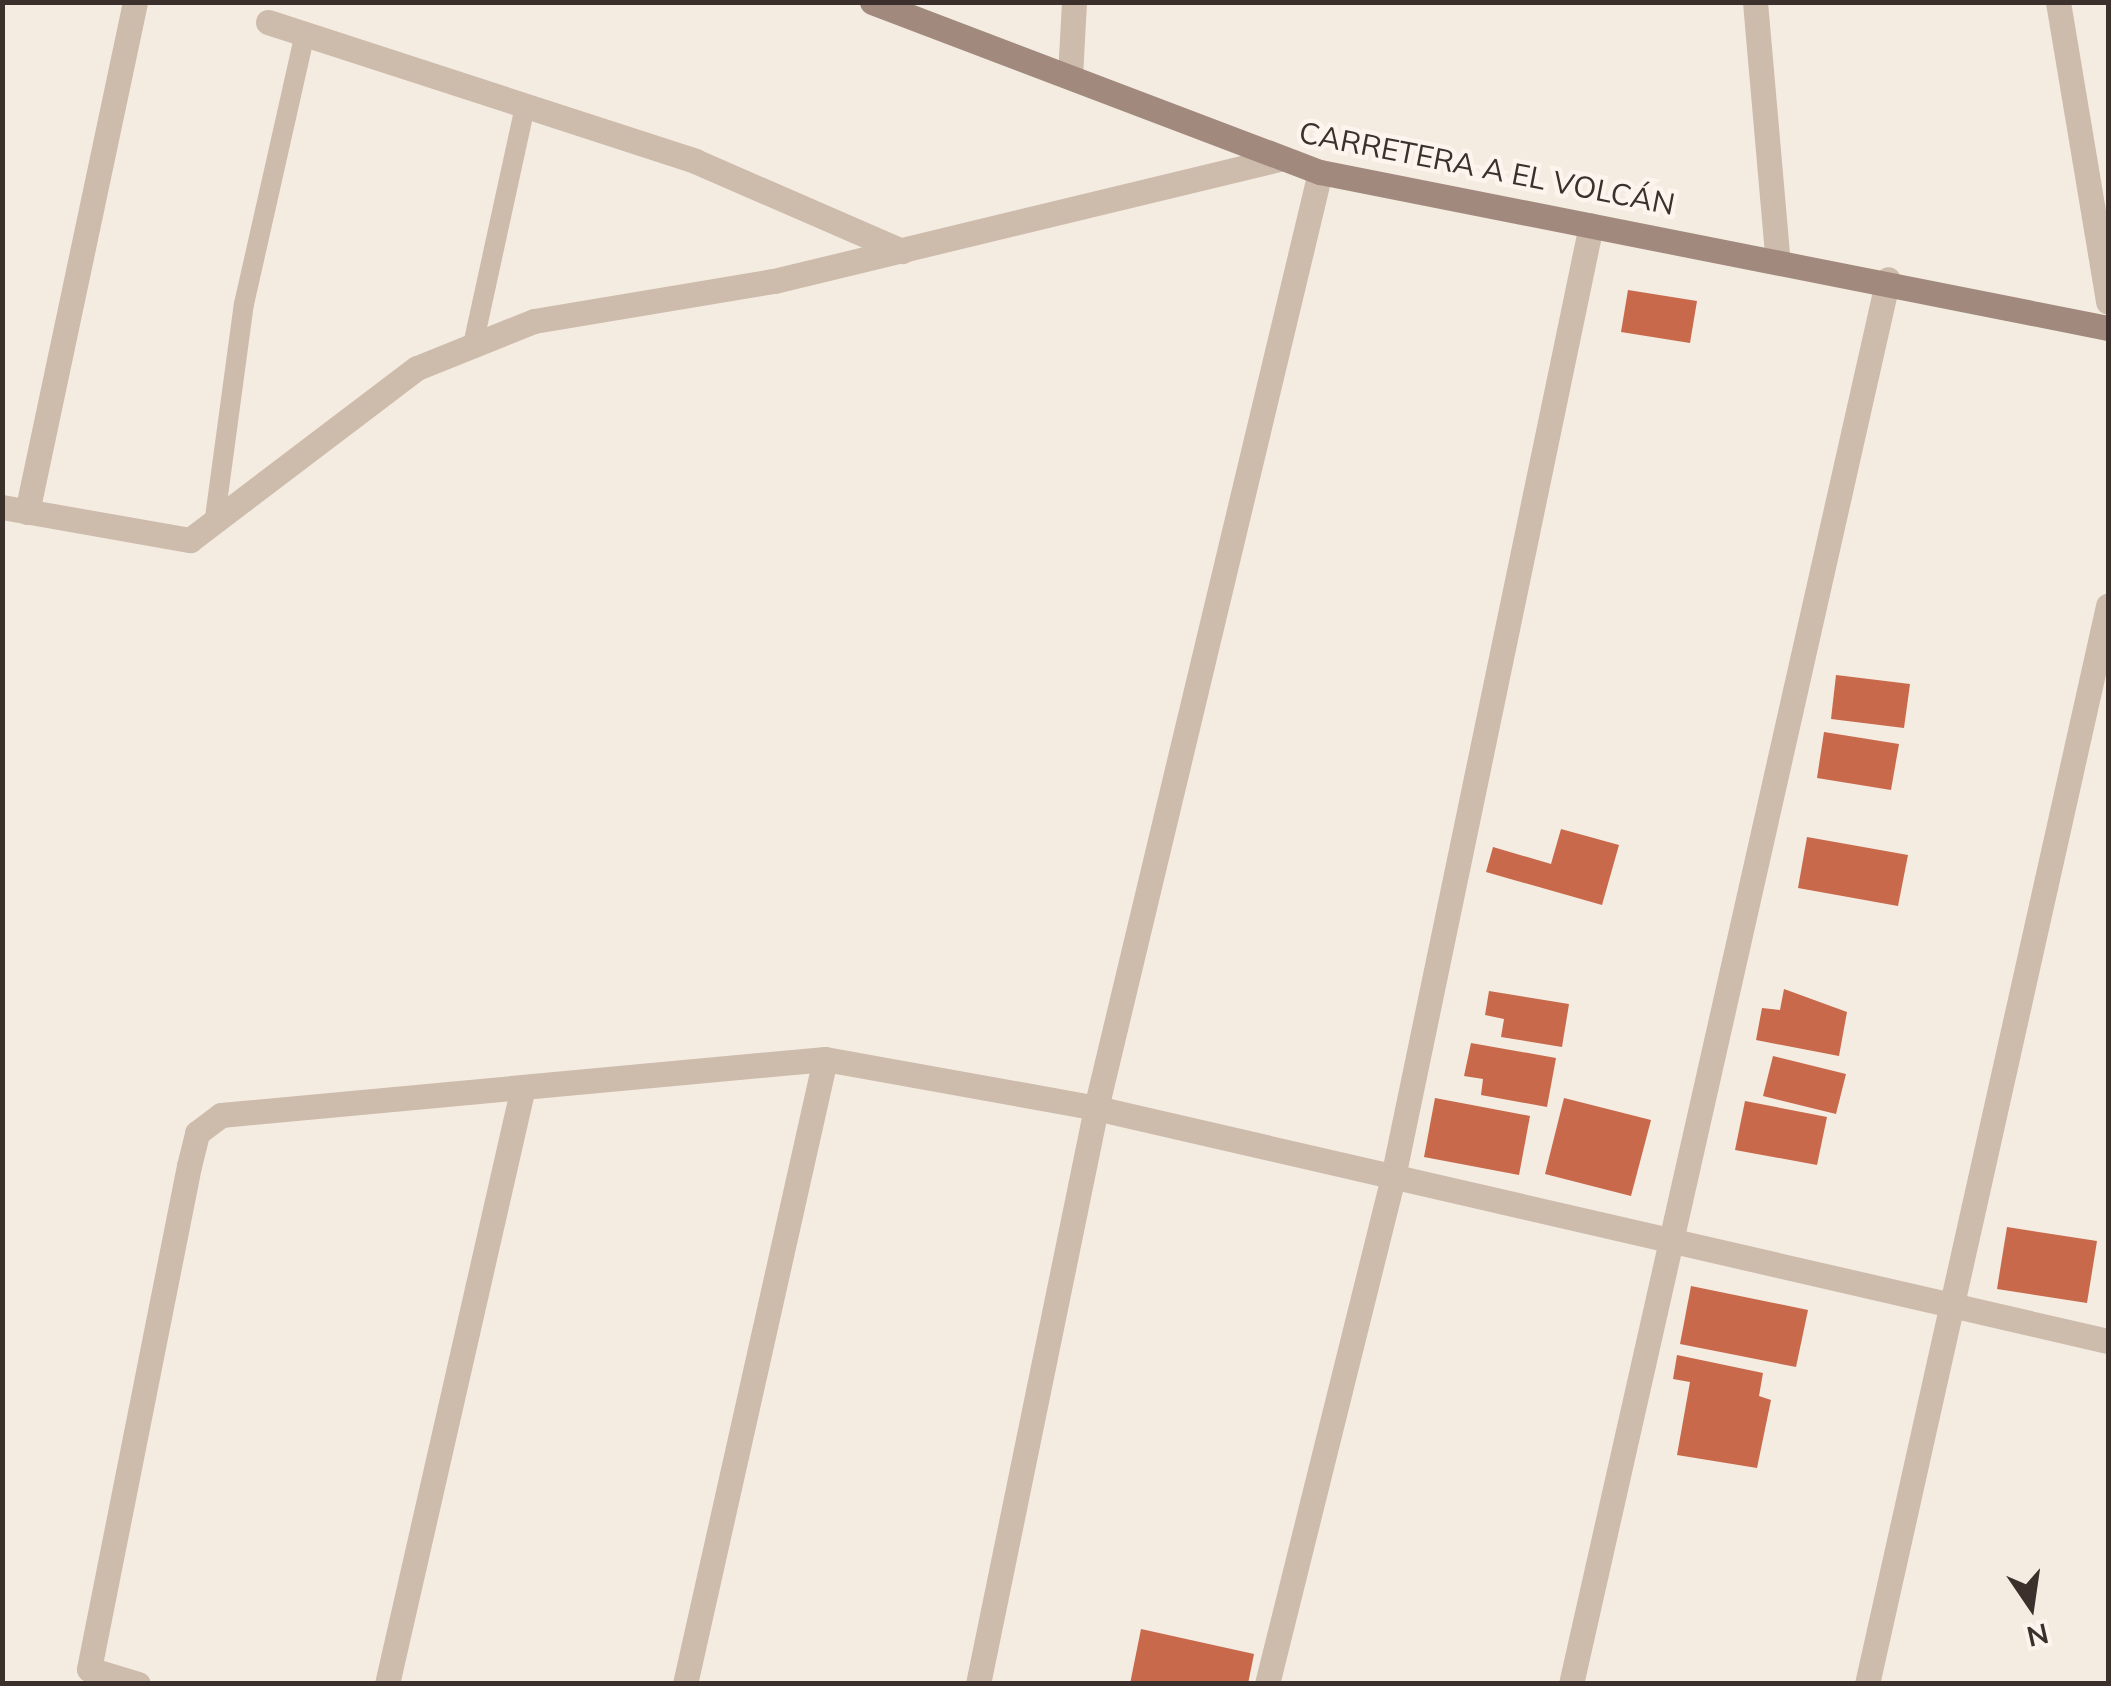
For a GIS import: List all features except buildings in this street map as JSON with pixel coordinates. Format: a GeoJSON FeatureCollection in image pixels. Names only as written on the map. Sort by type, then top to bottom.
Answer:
{"type":"FeatureCollection","features":[{"type":"Feature","properties":{"kind":"main road","name":"CARRETERA A EL VOLCÁN"},"geometry":{"type":"LineString","coordinates":[[872,2],[1320,172],[1591,225],[1777,256],[2108,328]]}},
{"type":"Feature","properties":{"kind":"street"},"geometry":{"type":"LineString","coordinates":[[134,2],[15,510],[159,540],[190,540],[214,526],[417,368],[534,321],[902,250],[1278,159]]}},
{"type":"Feature","properties":{"kind":"street"},"geometry":{"type":"LineString","coordinates":[[1070,76],[1074,2]]}},
{"type":"Feature","properties":{"kind":"street"},"geometry":{"type":"LineString","coordinates":[[1755,2],[1777,256]]}},
{"type":"Feature","properties":{"kind":"street"},"geometry":{"type":"LineString","coordinates":[[2058,2],[2108,302]]}},
{"type":"Feature","properties":{"kind":"street"},"geometry":{"type":"LineString","coordinates":[[268,22],[695,161],[902,250]]}},
{"type":"Feature","properties":{"kind":"street"},"geometry":{"type":"LineString","coordinates":[[978,1684],[1096,1108],[1320,172]]}},
{"type":"Feature","properties":{"kind":"street"},"geometry":{"type":"LineString","coordinates":[[1268,1684],[1393,1177],[1591,225]]}},
{"type":"Feature","properties":{"kind":"street"},"geometry":{"type":"LineString","coordinates":[[1570,1684],[1676,1242],[1888,279]]}},
{"type":"Feature","properties":{"kind":"street"},"geometry":{"type":"LineString","coordinates":[[1867,1684],[2108,606]]}},
{"type":"Feature","properties":{"kind":"street"},"geometry":{"type":"LineString","coordinates":[[685,1684],[825,1059]]}},
{"type":"Feature","properties":{"kind":"street"},"geometry":{"type":"LineString","coordinates":[[138,1684],[89,1669],[197,1134],[221,1115],[522,1091],[825,1059],[1096,1108],[2108,1341]]}},
{"type":"Feature","properties":{"kind":"street"},"geometry":{"type":"LineString","coordinates":[[387,1684],[522,1091]]}},
{"type":"Feature","properties":{"kind":"lane"},"geometry":{"type":"LineString","coordinates":[[214,526],[244,304],[305,34]]}},
{"type":"Feature","properties":{"kind":"lane"},"geometry":{"type":"LineString","coordinates":[[473,345],[525,106]]}}]}
